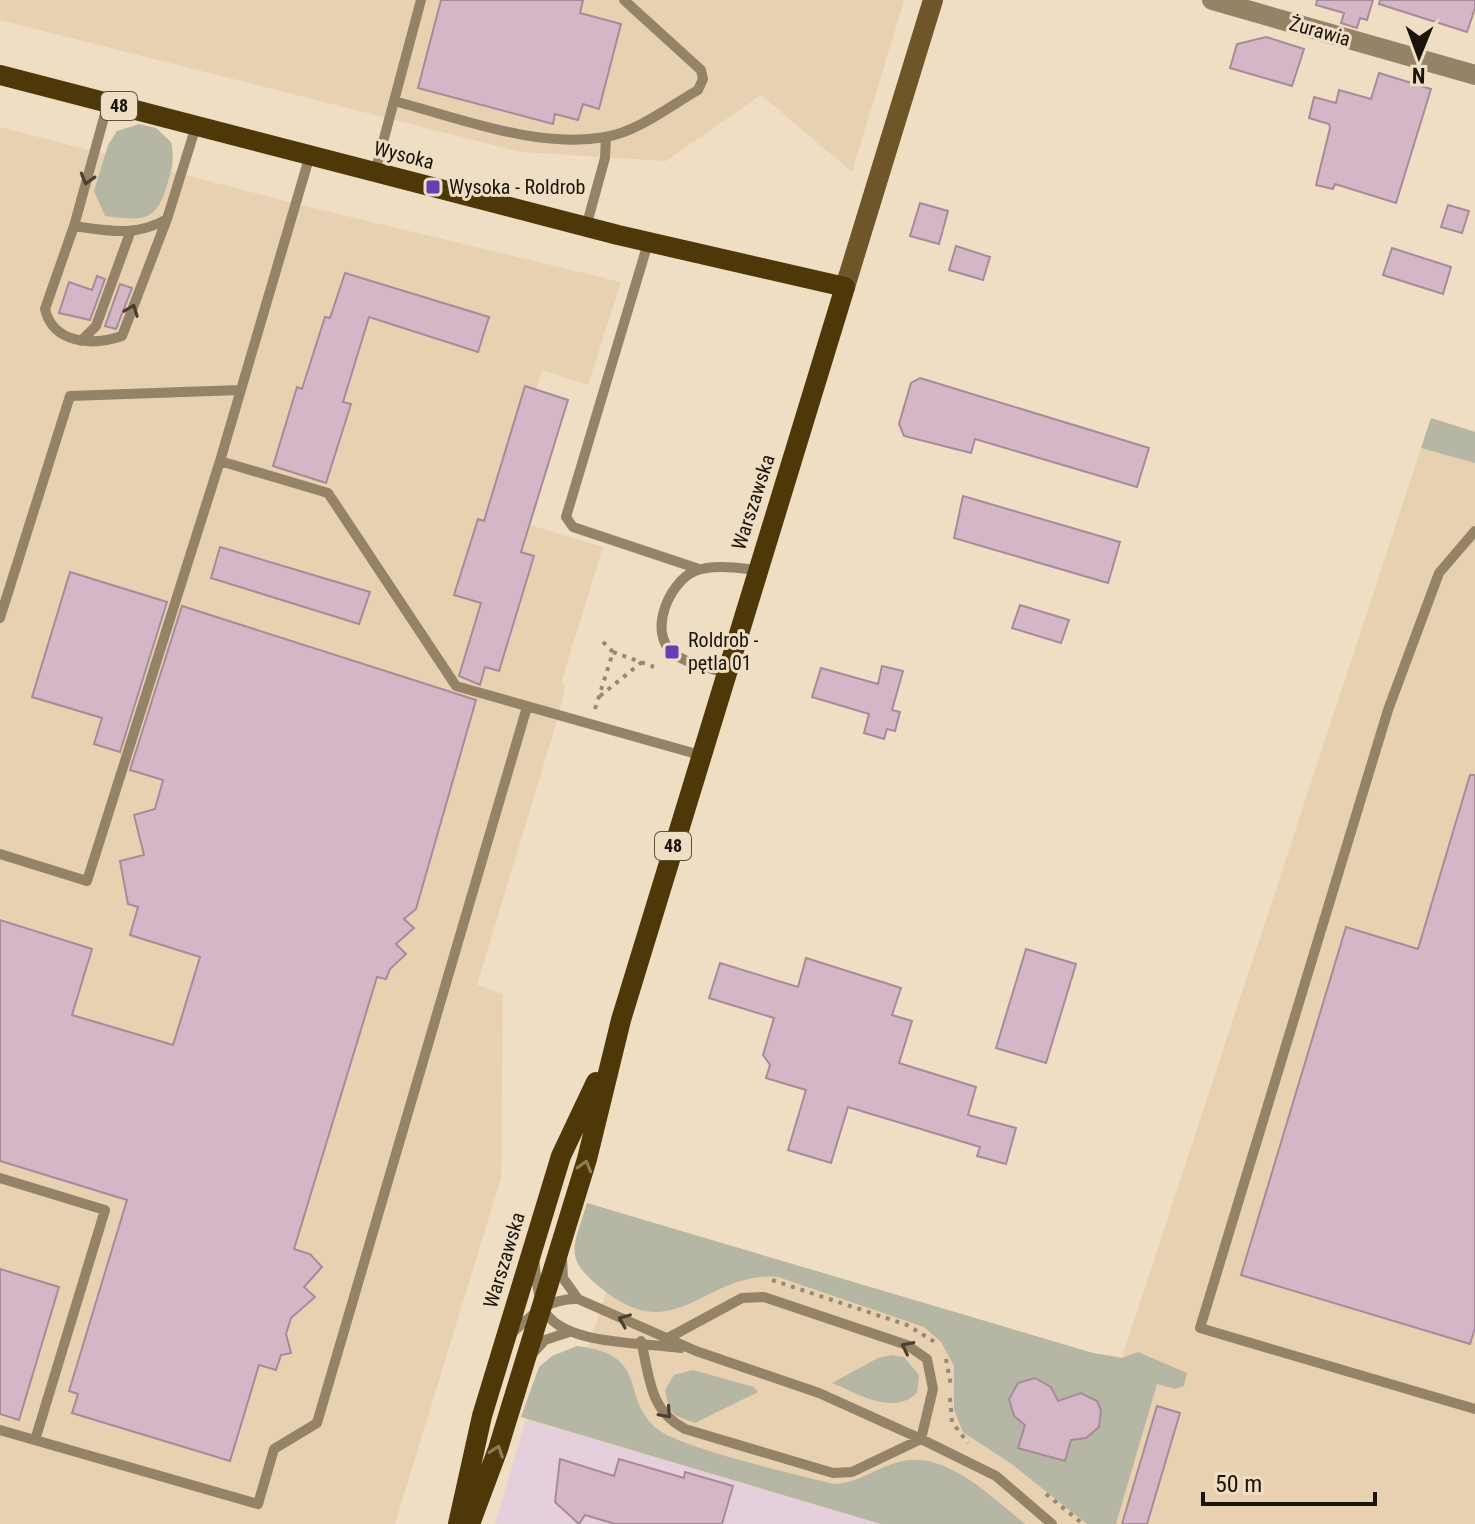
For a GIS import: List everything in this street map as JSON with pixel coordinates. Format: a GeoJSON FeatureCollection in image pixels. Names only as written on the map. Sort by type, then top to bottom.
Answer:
{"type":"FeatureCollection","features":[{"type":"Feature","properties":{"kind":"main road","name":"Warszawska"},"geometry":{"type":"LineString","coordinates":[[470,1524],[498,1449],[587,1159],[621,1020],[700,755],[933,0]]}},
{"type":"Feature","properties":{"kind":"main road","name":"Wysoka"},"geometry":{"type":"LineString","coordinates":[[0,75],[648,243],[845,287]]}},
{"type":"Feature","properties":{"kind":"main road","name":"Warszawska"},"geometry":{"type":"LineString","coordinates":[[458,1524],[505,1339],[561,1156],[588,1102],[621,1020]]}},
{"type":"Feature","properties":{"kind":"street","name":"Żurawia"},"geometry":{"type":"LineString","coordinates":[[1212,0],[1475,75]]}},
{"type":"Feature","properties":{"kind":"lane"},"geometry":{"type":"LineString","coordinates":[[375,172],[421,0]]}},
{"type":"Feature","properties":{"kind":"lane"},"geometry":{"type":"LineString","coordinates":[[394,101],[504,130],[549,137],[606,137],[631,128],[698,90],[703,79],[701,70],[624,0]]}},
{"type":"Feature","properties":{"kind":"lane"},"geometry":{"type":"LineString","coordinates":[[108,103],[74,226],[45,309],[48,321],[58,332],[81,341],[105,342],[122,336],[167,219],[196,126]]}},
{"type":"Feature","properties":{"kind":"lane"},"geometry":{"type":"LineString","coordinates":[[586,227],[605,158],[606,137]]}},
{"type":"Feature","properties":{"kind":"lane"},"geometry":{"type":"LineString","coordinates":[[0,854],[87,881],[220,461],[310,155]]}},
{"type":"Feature","properties":{"kind":"lane"},"geometry":{"type":"LineString","coordinates":[[74,226],[130,233],[149,229],[167,219]]}},
{"type":"Feature","properties":{"kind":"lane"},"geometry":{"type":"LineString","coordinates":[[81,341],[96,326],[130,233]]}},
{"type":"Feature","properties":{"kind":"lane"},"geometry":{"type":"LineString","coordinates":[[648,243],[566,517],[573,527],[699,569],[757,570]]}},
{"type":"Feature","properties":{"kind":"lane"},"geometry":{"type":"LineString","coordinates":[[0,618],[3,600],[70,396],[240,390]]}},
{"type":"Feature","properties":{"kind":"lane"},"geometry":{"type":"LineString","coordinates":[[220,461],[328,493],[456,686],[700,755]]}},
{"type":"Feature","properties":{"kind":"lane"},"geometry":{"type":"LineString","coordinates":[[1475,531],[1439,573],[1388,710],[1200,1328],[1475,1409]]}},
{"type":"Feature","properties":{"kind":"lane"},"geometry":{"type":"LineString","coordinates":[[699,569],[682,577],[673,587],[662,626],[664,641],[672,652],[687,660],[725,673]]}},
{"type":"Feature","properties":{"kind":"lane"},"geometry":{"type":"LineString","coordinates":[[0,1430],[258,1504],[274,1449],[317,1423],[527,707]]}},
{"type":"Feature","properties":{"kind":"lane"},"geometry":{"type":"LineString","coordinates":[[0,1178],[105,1210],[35,1440]]}},
{"type":"Feature","properties":{"kind":"lane"},"geometry":{"type":"LineString","coordinates":[[562,1240],[563,1278],[578,1299]]}},
{"type":"Feature","properties":{"kind":"lane"},"geometry":{"type":"LineString","coordinates":[[532,1249],[542,1306],[552,1323],[591,1338],[641,1341],[696,1351]]}},
{"type":"Feature","properties":{"kind":"lane"},"geometry":{"type":"LineString","coordinates":[[668,1338],[742,1298],[764,1297],[907,1345],[927,1359],[933,1389],[921,1439]]}},
{"type":"Feature","properties":{"kind":"lane"},"geometry":{"type":"LineString","coordinates":[[505,1339],[542,1306],[559,1298],[578,1299],[696,1351],[819,1393],[921,1439],[996,1476],[1052,1524]]}},
{"type":"Feature","properties":{"kind":"lane"},"geometry":{"type":"LineString","coordinates":[[525,1362],[545,1340],[569,1332]]}},
{"type":"Feature","properties":{"kind":"lane"},"geometry":{"type":"LineString","coordinates":[[641,1341],[656,1402],[668,1420],[685,1429],[833,1473],[852,1472],[921,1439]]}},
{"type":"Feature","properties":{"kind":"path"},"geometry":{"type":"LineString","coordinates":[[602,641],[613,652],[654,667]]}},
{"type":"Feature","properties":{"kind":"path"},"geometry":{"type":"LineString","coordinates":[[591,723],[613,652]]}},
{"type":"Feature","properties":{"kind":"path"},"geometry":{"type":"LineString","coordinates":[[599,697],[642,662]]}},
{"type":"Feature","properties":{"kind":"path"},"geometry":{"type":"LineString","coordinates":[[770,1280],[929,1335],[950,1367],[949,1409],[952,1422],[971,1445]]}},
{"type":"Feature","properties":{"kind":"path"},"geometry":{"type":"LineString","coordinates":[[1045,1493],[1083,1524]]}},
{"type":"Feature","properties":{"kind":"shaded area"},"geometry":{"type":"Polygon","coordinates":[[[0,0],[904,1],[852,172],[761,95],[666,161],[521,152],[0,20],[0,0]]]}},
{"type":"Feature","properties":{"kind":"shaded area"},"geometry":{"type":"Polygon","coordinates":[[[0,127],[297,204],[621,282],[588,385],[542,370],[536,389],[568,400],[530,525],[603,547],[561,683],[565,686],[559,714],[477,985],[503,994],[501,1178],[395,1524],[0,1524],[0,127]]]}},
{"type":"Feature","properties":{"kind":"shaded area"},"geometry":{"type":"Polygon","coordinates":[[[1431,418],[1475,432],[1475,1524],[881,1524],[526,1419],[588,1347],[606,1293],[593,1205],[1093,1353],[1122,1357],[1431,418]]]}},
{"type":"Feature","properties":{"kind":"shaded area"},"geometry":{"type":"Polygon","coordinates":[[[526,1419],[881,1524],[495,1524],[526,1419]]]}},
{"type":"Feature","properties":{"kind":"green space"},"geometry":{"type":"Polygon","coordinates":[[[139,124],[156,128],[171,142],[172,164],[163,198],[158,207],[145,217],[105,216],[94,191],[108,145],[117,131],[139,124]]]}},
{"type":"Feature","properties":{"kind":"green space"},"geometry":{"type":"Polygon","coordinates":[[[1431,418],[1475,432],[1475,463],[1421,448],[1431,418]]]}},
{"type":"Feature","properties":{"kind":"green space"},"geometry":{"type":"Polygon","coordinates":[[[587,1203],[1093,1353],[1122,1358],[1138,1352],[1187,1373],[1184,1386],[1175,1389],[1157,1384],[1116,1524],[1087,1524],[1013,1465],[963,1432],[954,1410],[954,1366],[941,1342],[924,1327],[778,1277],[752,1278],[670,1310],[650,1312],[627,1305],[601,1288],[576,1259],[575,1241],[587,1203]]]}},
{"type":"Feature","properties":{"kind":"green space"},"geometry":{"type":"Polygon","coordinates":[[[577,1346],[615,1358],[625,1367],[638,1403],[656,1428],[688,1444],[834,1484],[852,1481],[903,1461],[936,1463],[969,1479],[1025,1524],[881,1524],[521,1417],[539,1367],[552,1356],[577,1346]]]}},
{"type":"Feature","properties":{"kind":"green space"},"geometry":{"type":"Polygon","coordinates":[[[891,1355],[904,1357],[919,1375],[917,1393],[907,1400],[897,1403],[875,1401],[832,1383],[878,1358],[891,1355]]]}},
{"type":"Feature","properties":{"kind":"green space"},"geometry":{"type":"Polygon","coordinates":[[[693,1370],[754,1387],[758,1392],[695,1423],[676,1416],[669,1408],[665,1390],[674,1375],[693,1370]]]}},
{"type":"Feature","properties":{"kind":"building"},"geometry":{"type":"Polygon","coordinates":[[[441,0],[583,0],[580,13],[621,24],[599,109],[583,104],[578,120],[555,114],[553,124],[418,88],[441,0]]]}},
{"type":"Feature","properties":{"kind":"building"},"geometry":{"type":"Polygon","coordinates":[[[1317,0],[1373,0],[1367,20],[1360,18],[1357,28],[1341,23],[1344,13],[1316,5],[1317,0]]]}},
{"type":"Feature","properties":{"kind":"building"},"geometry":{"type":"Polygon","coordinates":[[[1380,0],[1475,0],[1475,8],[1467,32],[1379,4],[1380,0]]]}},
{"type":"Feature","properties":{"kind":"building"},"geometry":{"type":"Polygon","coordinates":[[[1266,37],[1304,49],[1292,86],[1230,68],[1237,44],[1266,37]]]}},
{"type":"Feature","properties":{"kind":"building"},"geometry":{"type":"Polygon","coordinates":[[[1379,73],[1431,89],[1396,203],[1335,184],[1333,189],[1316,185],[1330,128],[1329,124],[1309,118],[1314,97],[1336,103],[1339,90],[1371,99],[1379,73]]]}},
{"type":"Feature","properties":{"kind":"building"},"geometry":{"type":"Polygon","coordinates":[[[920,203],[948,211],[939,244],[910,236],[920,203]]]}},
{"type":"Feature","properties":{"kind":"building"},"geometry":{"type":"Polygon","coordinates":[[[1448,205],[1469,211],[1462,233],[1441,227],[1448,205]]]}},
{"type":"Feature","properties":{"kind":"building"},"geometry":{"type":"Polygon","coordinates":[[[956,246],[990,257],[983,280],[949,270],[956,246]]]}},
{"type":"Feature","properties":{"kind":"building"},"geometry":{"type":"Polygon","coordinates":[[[1392,248],[1451,267],[1443,294],[1383,275],[1392,248]]]}},
{"type":"Feature","properties":{"kind":"building"},"geometry":{"type":"Polygon","coordinates":[[[345,273],[489,317],[478,352],[369,317],[343,402],[351,404],[326,483],[273,466],[297,387],[302,389],[325,317],[330,318],[345,273]]]}},
{"type":"Feature","properties":{"kind":"building"},"geometry":{"type":"Polygon","coordinates":[[[97,276],[105,279],[90,320],[59,313],[69,282],[92,290],[97,276]]]}},
{"type":"Feature","properties":{"kind":"building"},"geometry":{"type":"Polygon","coordinates":[[[120,284],[132,288],[116,329],[105,326],[120,284]]]}},
{"type":"Feature","properties":{"kind":"building"},"geometry":{"type":"Polygon","coordinates":[[[920,378],[1149,448],[1137,487],[975,439],[971,453],[904,436],[899,424],[911,383],[920,378]]]}},
{"type":"Feature","properties":{"kind":"building"},"geometry":{"type":"Polygon","coordinates":[[[525,386],[568,400],[521,552],[534,556],[499,671],[485,667],[480,685],[459,676],[481,603],[454,595],[478,519],[484,521],[525,386]]]}},
{"type":"Feature","properties":{"kind":"building"},"geometry":{"type":"Polygon","coordinates":[[[963,496],[1120,542],[1108,583],[954,538],[963,496]]]}},
{"type":"Feature","properties":{"kind":"building"},"geometry":{"type":"Polygon","coordinates":[[[220,547],[370,592],[359,624],[211,578],[220,547]]]}},
{"type":"Feature","properties":{"kind":"building"},"geometry":{"type":"Polygon","coordinates":[[[70,572],[167,602],[120,752],[94,744],[102,718],[32,697],[70,572]]]}},
{"type":"Feature","properties":{"kind":"building"},"geometry":{"type":"Polygon","coordinates":[[[1020,605],[1069,620],[1061,643],[1012,628],[1020,605]]]}},
{"type":"Feature","properties":{"kind":"building"},"geometry":{"type":"Polygon","coordinates":[[[182,606],[476,700],[416,909],[404,919],[414,928],[396,944],[406,954],[390,969],[386,979],[377,977],[294,1249],[310,1254],[322,1267],[304,1287],[315,1297],[291,1318],[286,1334],[291,1353],[281,1355],[276,1370],[259,1365],[230,1461],[72,1413],[78,1394],[69,1391],[127,1200],[0,1161],[0,920],[92,949],[72,1015],[173,1045],[200,957],[130,935],[138,907],[128,904],[120,861],[144,855],[134,815],[155,809],[163,780],[130,770],[182,606]]]}},
{"type":"Feature","properties":{"kind":"building"},"geometry":{"type":"Polygon","coordinates":[[[882,666],[903,671],[892,710],[900,712],[895,731],[887,729],[884,739],[864,733],[869,714],[812,697],[821,668],[878,684],[882,666]]]}},
{"type":"Feature","properties":{"kind":"building"},"geometry":{"type":"Polygon","coordinates":[[[1470,775],[1475,775],[1475,1328],[1470,1344],[1241,1275],[1346,927],[1418,949],[1470,775]]]}},
{"type":"Feature","properties":{"kind":"building"},"geometry":{"type":"Polygon","coordinates":[[[1026,949],[1076,964],[1046,1063],[996,1048],[1026,949]]]}},
{"type":"Feature","properties":{"kind":"building"},"geometry":{"type":"Polygon","coordinates":[[[806,958],[901,988],[892,1015],[912,1021],[899,1063],[976,1087],[968,1115],[1016,1128],[1006,1164],[977,1156],[980,1147],[848,1107],[831,1163],[788,1150],[806,1090],[766,1078],[770,1065],[763,1055],[774,1018],[709,998],[720,963],[798,987],[806,958]]]}},
{"type":"Feature","properties":{"kind":"building"},"geometry":{"type":"Polygon","coordinates":[[[0,1269],[59,1287],[19,1420],[0,1414],[0,1269]]]}},
{"type":"Feature","properties":{"kind":"building"},"geometry":{"type":"Polygon","coordinates":[[[1035,1378],[1051,1387],[1058,1401],[1081,1393],[1097,1401],[1101,1410],[1099,1427],[1086,1438],[1071,1440],[1065,1461],[1018,1448],[1025,1425],[1014,1416],[1009,1399],[1018,1383],[1035,1378]]]}},
{"type":"Feature","properties":{"kind":"building"},"geometry":{"type":"Polygon","coordinates":[[[1157,1406],[1180,1413],[1147,1524],[1122,1524],[1157,1406]]]}},
{"type":"Feature","properties":{"kind":"building"},"geometry":{"type":"Polygon","coordinates":[[[560,1459],[614,1476],[619,1459],[684,1478],[685,1472],[733,1486],[722,1524],[615,1524],[585,1515],[579,1524],[555,1502],[560,1459]]]}},
{"type":"Feature","properties":{"kind":"place","name":"Wysoka - Roldrob"},"geometry":{"type":"Point","coordinates":[433,187]}},
{"type":"Feature","properties":{"kind":"place","name":"Roldrob - pętla 01"},"geometry":{"type":"Point","coordinates":[672,652]}}]}
